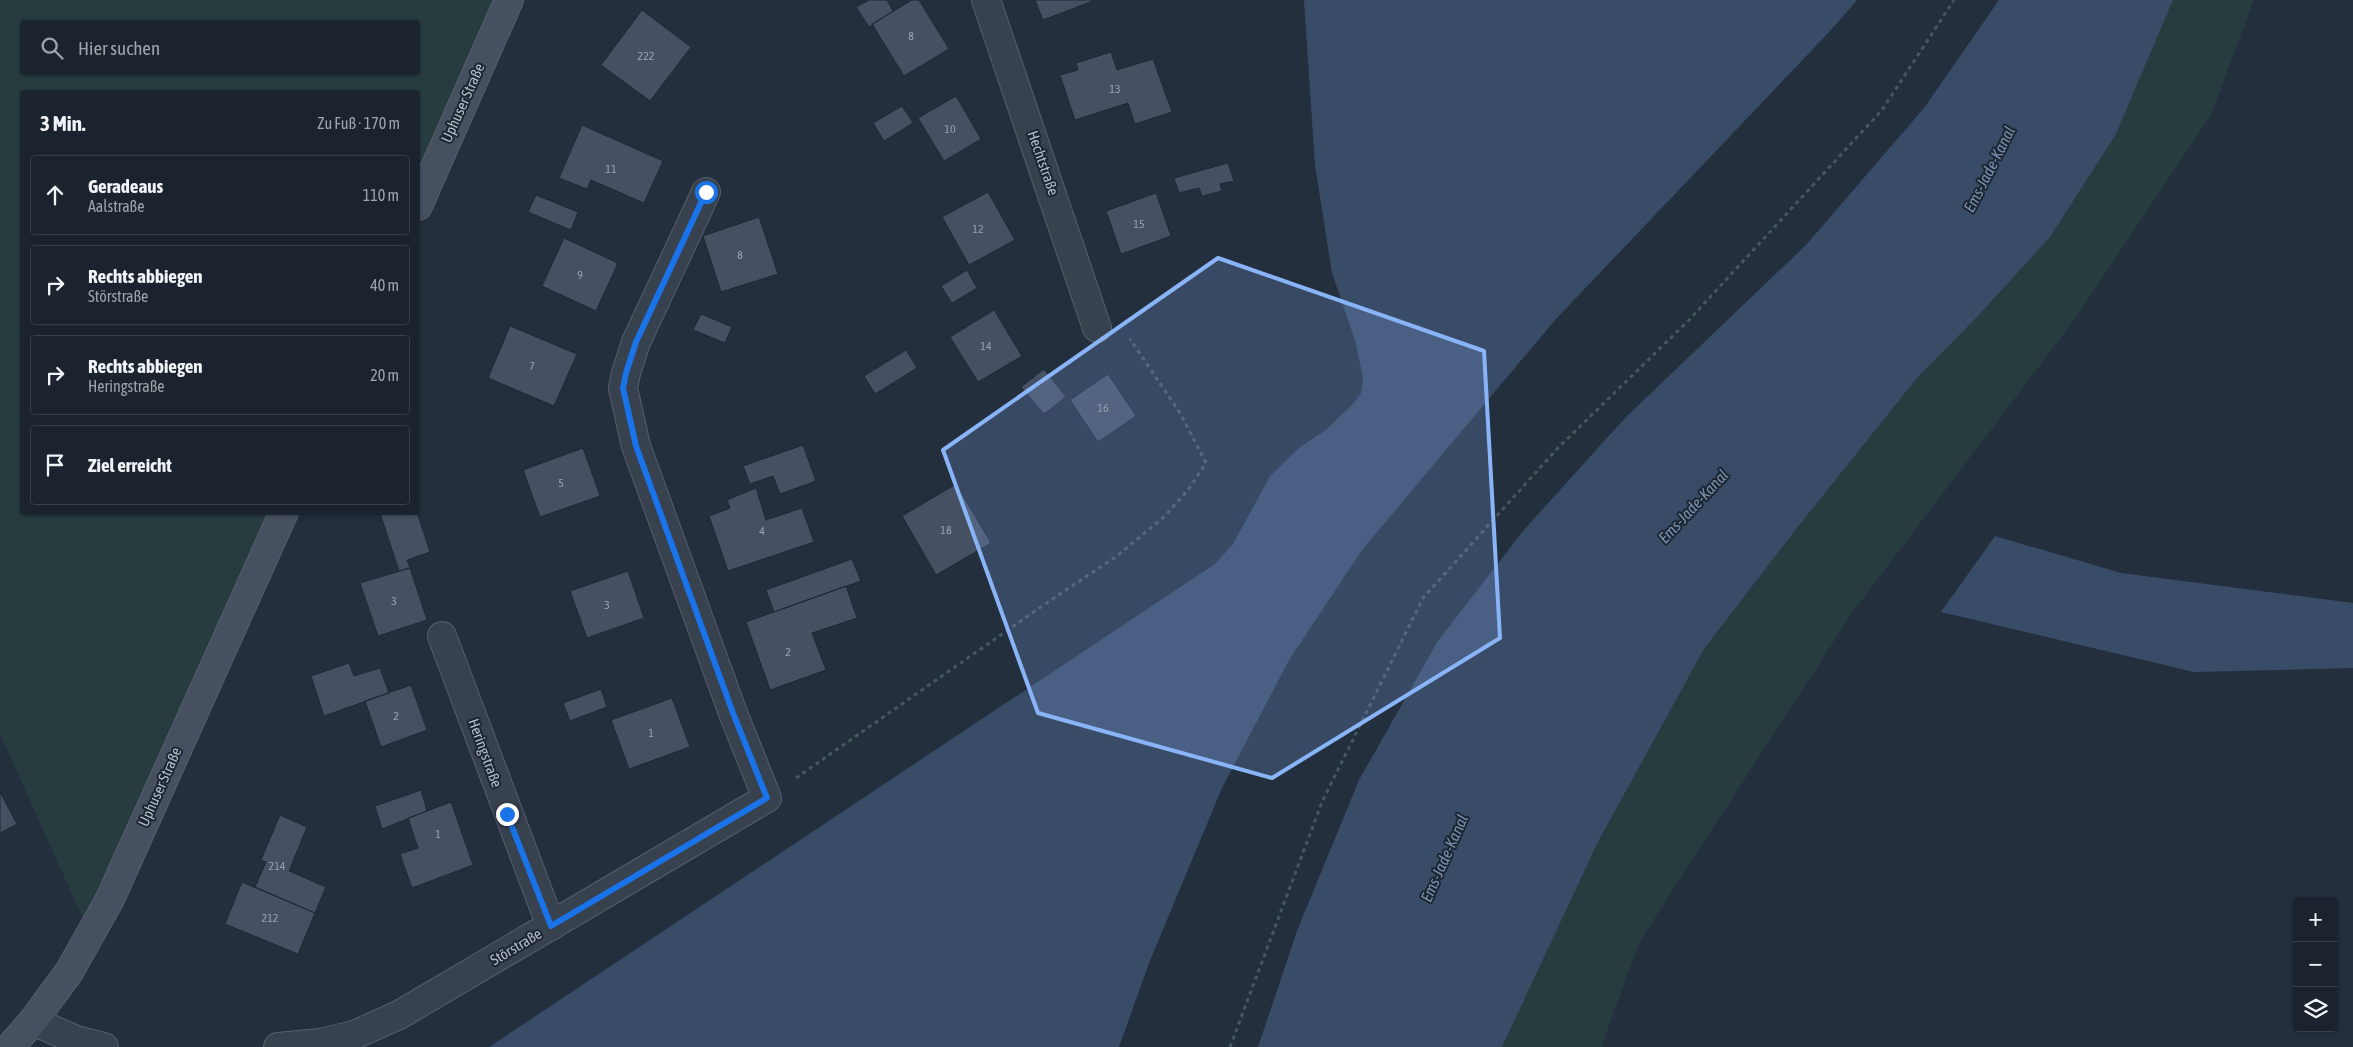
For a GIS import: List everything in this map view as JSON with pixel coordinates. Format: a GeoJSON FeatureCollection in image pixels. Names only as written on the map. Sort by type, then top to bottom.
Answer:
{"type":"FeatureCollection","features":[{"type":"Feature","properties":{"kind":"street","name":"Uphuser Straße"},"geometry":{"type":"LineString","coordinates":[[420,201],[509,0]]}},
{"type":"Feature","properties":{"kind":"street","name":"Hechtstraße"},"geometry":{"type":"LineString","coordinates":[[986,0],[1098,328]]}},
{"type":"Feature","properties":{"kind":"street"},"geometry":{"type":"LineString","coordinates":[[706,192],[636,342],[623,388],[636,446],[733,713],[767,798]]}},
{"type":"Feature","properties":{"kind":"street","name":"Uphuser Straße"},"geometry":{"type":"LineString","coordinates":[[10,1047],[33,1021],[69,972],[110,898],[283,515]]}},
{"type":"Feature","properties":{"kind":"street","name":"Heringstraße"},"geometry":{"type":"LineString","coordinates":[[442,636],[551,926]]}},
{"type":"Feature","properties":{"kind":"street","name":"Störstraße"},"geometry":{"type":"LineString","coordinates":[[278,1047],[320,1043],[354,1035],[399,1015],[767,798]]}},
{"type":"Feature","properties":{"kind":"street"},"geometry":{"type":"LineString","coordinates":[[33,1021],[76,1040],[104,1047]]}},
{"type":"Feature","properties":{"kind":"path"},"geometry":{"type":"LineString","coordinates":[[1230,1047],[1322,802],[1422,598],[1556,450],[1688,320],[1882,110],[1954,0]]}},
{"type":"Feature","properties":{"kind":"path"},"geometry":{"type":"LineString","coordinates":[[767,798],[1037,609],[1117,556],[1164,517],[1188,490],[1206,463],[1180,413],[1138,349],[1124,333],[1098,328]]}},
{"type":"Feature","properties":{"kind":"highlighted area"},"geometry":{"type":"Polygon","coordinates":[[[1218,258],[1484,351],[1500,638],[1272,778],[1038,713],[943,450],[1218,258]]]}},
{"type":"Feature","properties":{"kind":"green space"},"geometry":{"type":"Polygon","coordinates":[[[0,0],[509,0],[420,201],[420,90],[20,90],[20,515],[283,515],[90,934],[0,734],[0,0]]]}},
{"type":"Feature","properties":{"kind":"green space"},"geometry":{"type":"Polygon","coordinates":[[[2173,0],[2254,0],[2211,115],[2075,319],[1852,613],[1640,941],[1601,1047],[1502,1047],[1598,842],[1704,649],[1797,528],[1917,378],[1976,318],[2116,134],[2173,0]]]}},
{"type":"Feature","properties":{"kind":"water"},"geometry":{"type":"Polygon","coordinates":[[[1304,0],[1857,0],[1832,29],[1555,320],[1362,550],[1289,660],[1222,788],[1149,963],[1119,1047],[489,1047],[1215,564],[1233,544],[1270,476],[1300,447],[1326,430],[1354,403],[1361,393],[1363,378],[1355,340],[1332,273],[1315,165],[1304,0]]]}},
{"type":"Feature","properties":{"kind":"water","name":"Ems-Jade-Kanal"},"geometry":{"type":"Polygon","coordinates":[[[1999,0],[2173,0],[2116,134],[2050,237],[1976,318],[1917,378],[1797,528],[1704,649],[1598,842],[1502,1047],[1258,1047],[1297,931],[1359,780],[1438,641],[1523,531],[1625,418],[1807,244],[1924,108],[1999,0]]]}},
{"type":"Feature","properties":{"kind":"water"},"geometry":{"type":"Polygon","coordinates":[[[1995,536],[2121,573],[2353,603],[2353,668],[2194,672],[1941,612],[1995,536]]]}},
{"type":"Feature","properties":{"kind":"building"},"geometry":{"type":"Polygon","coordinates":[[[869,0],[887,0],[893,11],[869,27],[856,7],[869,0]]]}},
{"type":"Feature","properties":{"kind":"building"},"geometry":{"type":"Polygon","coordinates":[[[912,0],[919,0],[949,49],[904,76],[872,24],[912,0]]]}},
{"type":"Feature","properties":{"kind":"building"},"geometry":{"type":"Polygon","coordinates":[[[1035,0],[1092,0],[1093,1],[1043,20],[1035,0]]]}},
{"type":"Feature","properties":{"kind":"building"},"geometry":{"type":"Polygon","coordinates":[[[642,10],[691,47],[650,101],[601,65],[642,10]]]}},
{"type":"Feature","properties":{"kind":"building"},"geometry":{"type":"Polygon","coordinates":[[[1111,52],[1117,70],[1153,59],[1172,112],[1135,124],[1128,103],[1075,120],[1060,75],[1078,70],[1076,63],[1111,52]]]}},
{"type":"Feature","properties":{"kind":"building"},"geometry":{"type":"Polygon","coordinates":[[[956,96],[981,139],[944,161],[918,118],[956,96]]]}},
{"type":"Feature","properties":{"kind":"building"},"geometry":{"type":"Polygon","coordinates":[[[902,106],[913,123],[884,141],[873,123],[902,106]]]}},
{"type":"Feature","properties":{"kind":"building"},"geometry":{"type":"Polygon","coordinates":[[[582,125],[663,161],[644,203],[591,180],[587,189],[559,178],[582,125]]]}},
{"type":"Feature","properties":{"kind":"building"},"geometry":{"type":"Polygon","coordinates":[[[1228,163],[1234,181],[1220,184],[1222,191],[1202,196],[1199,188],[1179,193],[1174,178],[1228,163]]]}},
{"type":"Feature","properties":{"kind":"building"},"geometry":{"type":"Polygon","coordinates":[[[988,192],[1015,240],[969,265],[942,217],[988,192]]]}},
{"type":"Feature","properties":{"kind":"building"},"geometry":{"type":"Polygon","coordinates":[[[1156,193],[1171,236],[1121,254],[1106,211],[1156,193]]]}},
{"type":"Feature","properties":{"kind":"building"},"geometry":{"type":"Polygon","coordinates":[[[536,195],[578,212],[571,230],[528,212],[536,195]]]}},
{"type":"Feature","properties":{"kind":"building"},"geometry":{"type":"Polygon","coordinates":[[[759,217],[778,274],[721,292],[703,236],[759,217]]]}},
{"type":"Feature","properties":{"kind":"building"},"geometry":{"type":"Polygon","coordinates":[[[564,238],[618,263],[596,311],[542,286],[564,238]]]}},
{"type":"Feature","properties":{"kind":"building"},"geometry":{"type":"Polygon","coordinates":[[[967,270],[977,288],[952,303],[941,286],[967,270]]]}},
{"type":"Feature","properties":{"kind":"building"},"geometry":{"type":"Polygon","coordinates":[[[994,310],[1022,356],[978,382],[950,337],[994,310]]]}},
{"type":"Feature","properties":{"kind":"building"},"geometry":{"type":"Polygon","coordinates":[[[701,314],[732,327],[725,343],[693,330],[701,314]]]}},
{"type":"Feature","properties":{"kind":"building"},"geometry":{"type":"Polygon","coordinates":[[[510,326],[577,354],[554,406],[488,378],[510,326]]]}},
{"type":"Feature","properties":{"kind":"building"},"geometry":{"type":"Polygon","coordinates":[[[906,350],[917,368],[875,394],[864,376],[906,350]]]}},
{"type":"Feature","properties":{"kind":"building"},"geometry":{"type":"Polygon","coordinates":[[[1044,369],[1066,397],[1044,414],[1021,387],[1044,369]]]}},
{"type":"Feature","properties":{"kind":"building"},"geometry":{"type":"Polygon","coordinates":[[[1108,374],[1136,416],[1098,442],[1070,400],[1108,374]]]}},
{"type":"Feature","properties":{"kind":"building"},"geometry":{"type":"Polygon","coordinates":[[[803,445],[816,481],[780,494],[773,476],[750,484],[743,466],[803,445]]]}},
{"type":"Feature","properties":{"kind":"building"},"geometry":{"type":"Polygon","coordinates":[[[583,448],[600,496],[540,517],[523,470],[583,448]]]}},
{"type":"Feature","properties":{"kind":"building"},"geometry":{"type":"Polygon","coordinates":[[[956,484],[991,543],[936,575],[902,516],[956,484]]]}},
{"type":"Feature","properties":{"kind":"building"},"geometry":{"type":"Polygon","coordinates":[[[756,488],[766,520],[802,508],[814,542],[728,571],[709,516],[730,508],[727,500],[756,488]]]}},
{"type":"Feature","properties":{"kind":"building"},"geometry":{"type":"Polygon","coordinates":[[[381,515],[418,515],[430,552],[407,560],[410,568],[399,571],[381,515]]]}},
{"type":"Feature","properties":{"kind":"building"},"geometry":{"type":"Polygon","coordinates":[[[852,559],[861,581],[774,612],[766,590],[852,559]]]}},
{"type":"Feature","properties":{"kind":"building"},"geometry":{"type":"Polygon","coordinates":[[[410,568],[427,620],[378,636],[360,583],[410,568]]]}},
{"type":"Feature","properties":{"kind":"building"},"geometry":{"type":"Polygon","coordinates":[[[628,571],[644,618],[587,638],[570,591],[628,571]]]}},
{"type":"Feature","properties":{"kind":"building"},"geometry":{"type":"Polygon","coordinates":[[[846,586],[857,618],[812,633],[826,670],[770,690],[746,622],[846,586]]]}},
{"type":"Feature","properties":{"kind":"building"},"geometry":{"type":"Polygon","coordinates":[[[349,663],[354,676],[380,668],[389,693],[324,716],[311,676],[349,663]]]}},
{"type":"Feature","properties":{"kind":"building"},"geometry":{"type":"Polygon","coordinates":[[[411,685],[427,730],[381,747],[365,701],[411,685]]]}},
{"type":"Feature","properties":{"kind":"building"},"geometry":{"type":"Polygon","coordinates":[[[601,689],[607,707],[570,721],[563,703],[601,689]]]}},
{"type":"Feature","properties":{"kind":"building"},"geometry":{"type":"Polygon","coordinates":[[[672,698],[690,747],[629,769],[611,720],[672,698]]]}},
{"type":"Feature","properties":{"kind":"building"},"geometry":{"type":"Polygon","coordinates":[[[421,790],[427,811],[382,829],[375,806],[421,790]]]}},
{"type":"Feature","properties":{"kind":"building"},"geometry":{"type":"Polygon","coordinates":[[[0,792],[17,824],[0,833],[0,792]]]}},
{"type":"Feature","properties":{"kind":"building"},"geometry":{"type":"Polygon","coordinates":[[[451,802],[473,865],[412,888],[400,854],[418,848],[408,818],[451,802]]]}},
{"type":"Feature","properties":{"kind":"building"},"geometry":{"type":"Polygon","coordinates":[[[280,815],[307,827],[289,871],[326,887],[315,913],[255,887],[266,862],[261,860],[280,815]]]}},
{"type":"Feature","properties":{"kind":"building"},"geometry":{"type":"Polygon","coordinates":[[[242,882],[315,913],[298,954],[225,924],[242,882]]]}},
{"type":"Feature","properties":{"kind":"route"},"geometry":{"type":"LineString","coordinates":[[507,814],[551,926],[767,798],[733,713],[636,446],[623,388],[636,342],[706,192]]}}]}
